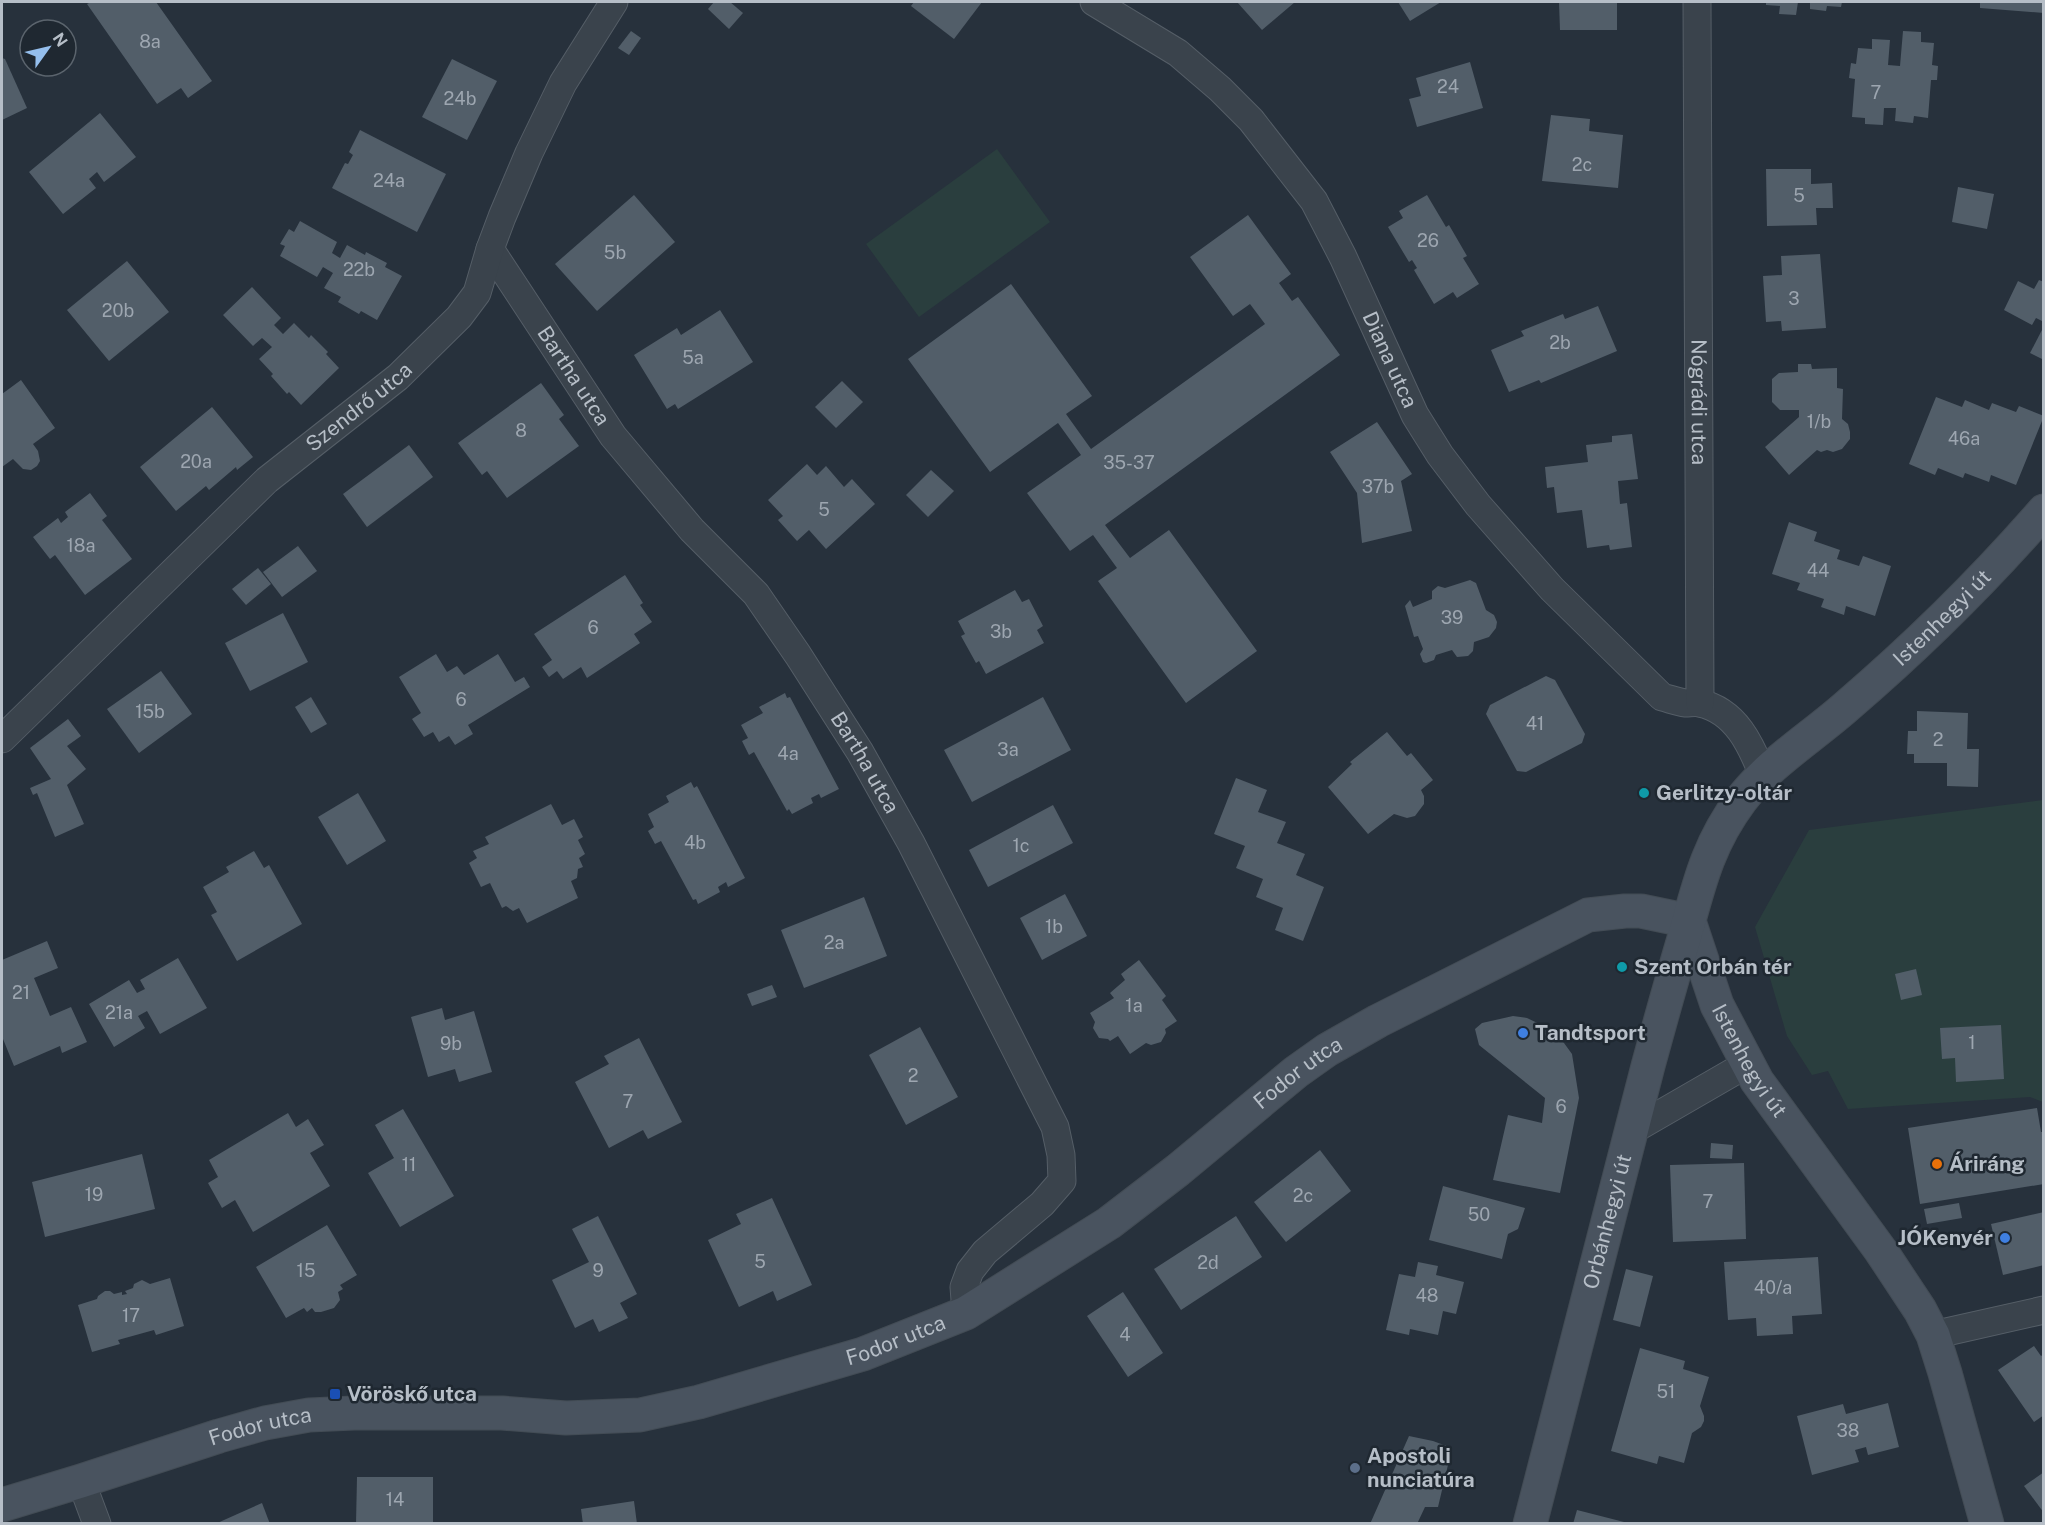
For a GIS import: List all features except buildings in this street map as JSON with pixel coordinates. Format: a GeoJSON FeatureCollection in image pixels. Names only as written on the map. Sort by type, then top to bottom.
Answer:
{"type":"FeatureCollection","features":[{"type":"Feature","properties":{"kind":"street","name":"Szendrő utca"},"geometry":{"type":"LineString","coordinates":[[2,738],[267,480],[398,377],[459,317],[477,293],[490,249],[529,153],[562,84],[614,2]]}},
{"type":"Feature","properties":{"kind":"street","name":"Diana utca"},"geometry":{"type":"LineString","coordinates":[[1094,2],[1178,53],[1220,89],[1251,120],[1314,201],[1343,257],[1415,415],[1440,455],[1478,505],[1552,589],[1662,697],[1685,703],[1700,703]]}},
{"type":"Feature","properties":{"kind":"street","name":"Nógrádi utca"},"geometry":{"type":"LineString","coordinates":[[1697,2],[1700,703]]}},
{"type":"Feature","properties":{"kind":"street","name":"Bartha utca"},"geometry":{"type":"LineString","coordinates":[[490,249],[613,436],[692,530],[756,594],[798,655],[860,752],[911,843],[1055,1127],[1061,1155],[1062,1181],[1042,1204],[985,1252],[970,1271],[964,1287],[966,1313]]}},
{"type":"Feature","properties":{"kind":"street","name":"Istenhegyi út"},"geometry":{"type":"LineString","coordinates":[[1988,1524],[1933,1335],[1920,1310],[1881,1251],[1757,1081],[1717,1005],[1689,921],[1706,859],[1719,833],[1741,799],[1763,776],[1846,707],[1940,622],[2001,559],[2043,511]]}},
{"type":"Feature","properties":{"kind":"street"},"geometry":{"type":"LineString","coordinates":[[1700,703],[1720,712],[1740,728],[1752,748],[1763,776]]}},
{"type":"Feature","properties":{"kind":"street","name":"Fodor utca"},"geometry":{"type":"LineString","coordinates":[[2,1505],[219,1436],[265,1423],[309,1415],[502,1413],[566,1418],[640,1415],[699,1402],[863,1354],[966,1313],[1046,1264],[1109,1223],[1178,1170],[1296,1072],[1327,1050],[1378,1021],[1588,915],[1625,910],[1689,921]]}},
{"type":"Feature","properties":{"kind":"street","name":"Orbánhegyi út"},"geometry":{"type":"LineString","coordinates":[[1530,1524],[1631,1131],[1689,921]]}},
{"type":"Feature","properties":{"kind":"street"},"geometry":{"type":"LineString","coordinates":[[1631,1131],[1747,1064]]}},
{"type":"Feature","properties":{"kind":"street"},"geometry":{"type":"LineString","coordinates":[[1933,1335],[2043,1310]]}},
{"type":"Feature","properties":{"kind":"street"},"geometry":{"type":"LineString","coordinates":[[81,1481],[97,1524]]}},
{"type":"Feature","properties":{"kind":"green space"},"geometry":{"type":"Polygon","coordinates":[[[997,149],[1050,222],[919,317],[866,244],[997,149]]]}},
{"type":"Feature","properties":{"kind":"green space"},"geometry":{"type":"Polygon","coordinates":[[[2043,800],[2043,1102],[2030,1097],[1848,1109],[1828,1071],[1812,1075],[1787,1036],[1755,927],[1809,830],[2043,800]]]}},
{"type":"Feature","properties":{"kind":"place","name":"Gerlitzy-oltár"},"geometry":{"type":"Point","coordinates":[1644,793]}},
{"type":"Feature","properties":{"kind":"place","name":"Szent Orbán tér"},"geometry":{"type":"Point","coordinates":[1622,967]}},
{"type":"Feature","properties":{"kind":"place","name":"Tandtsport"},"geometry":{"type":"Point","coordinates":[1523,1033]}},
{"type":"Feature","properties":{"kind":"place","name":"Áriráng"},"geometry":{"type":"Point","coordinates":[1937,1164]}},
{"type":"Feature","properties":{"kind":"place","name":"JÓKenyér"},"geometry":{"type":"Point","coordinates":[2005,1238]}},
{"type":"Feature","properties":{"kind":"place","name":"Vöröskő utca"},"geometry":{"type":"Point","coordinates":[335,1394]}},
{"type":"Feature","properties":{"kind":"place","name":"Apostoli nunciatúra"},"geometry":{"type":"Point","coordinates":[1355,1468]}}]}
